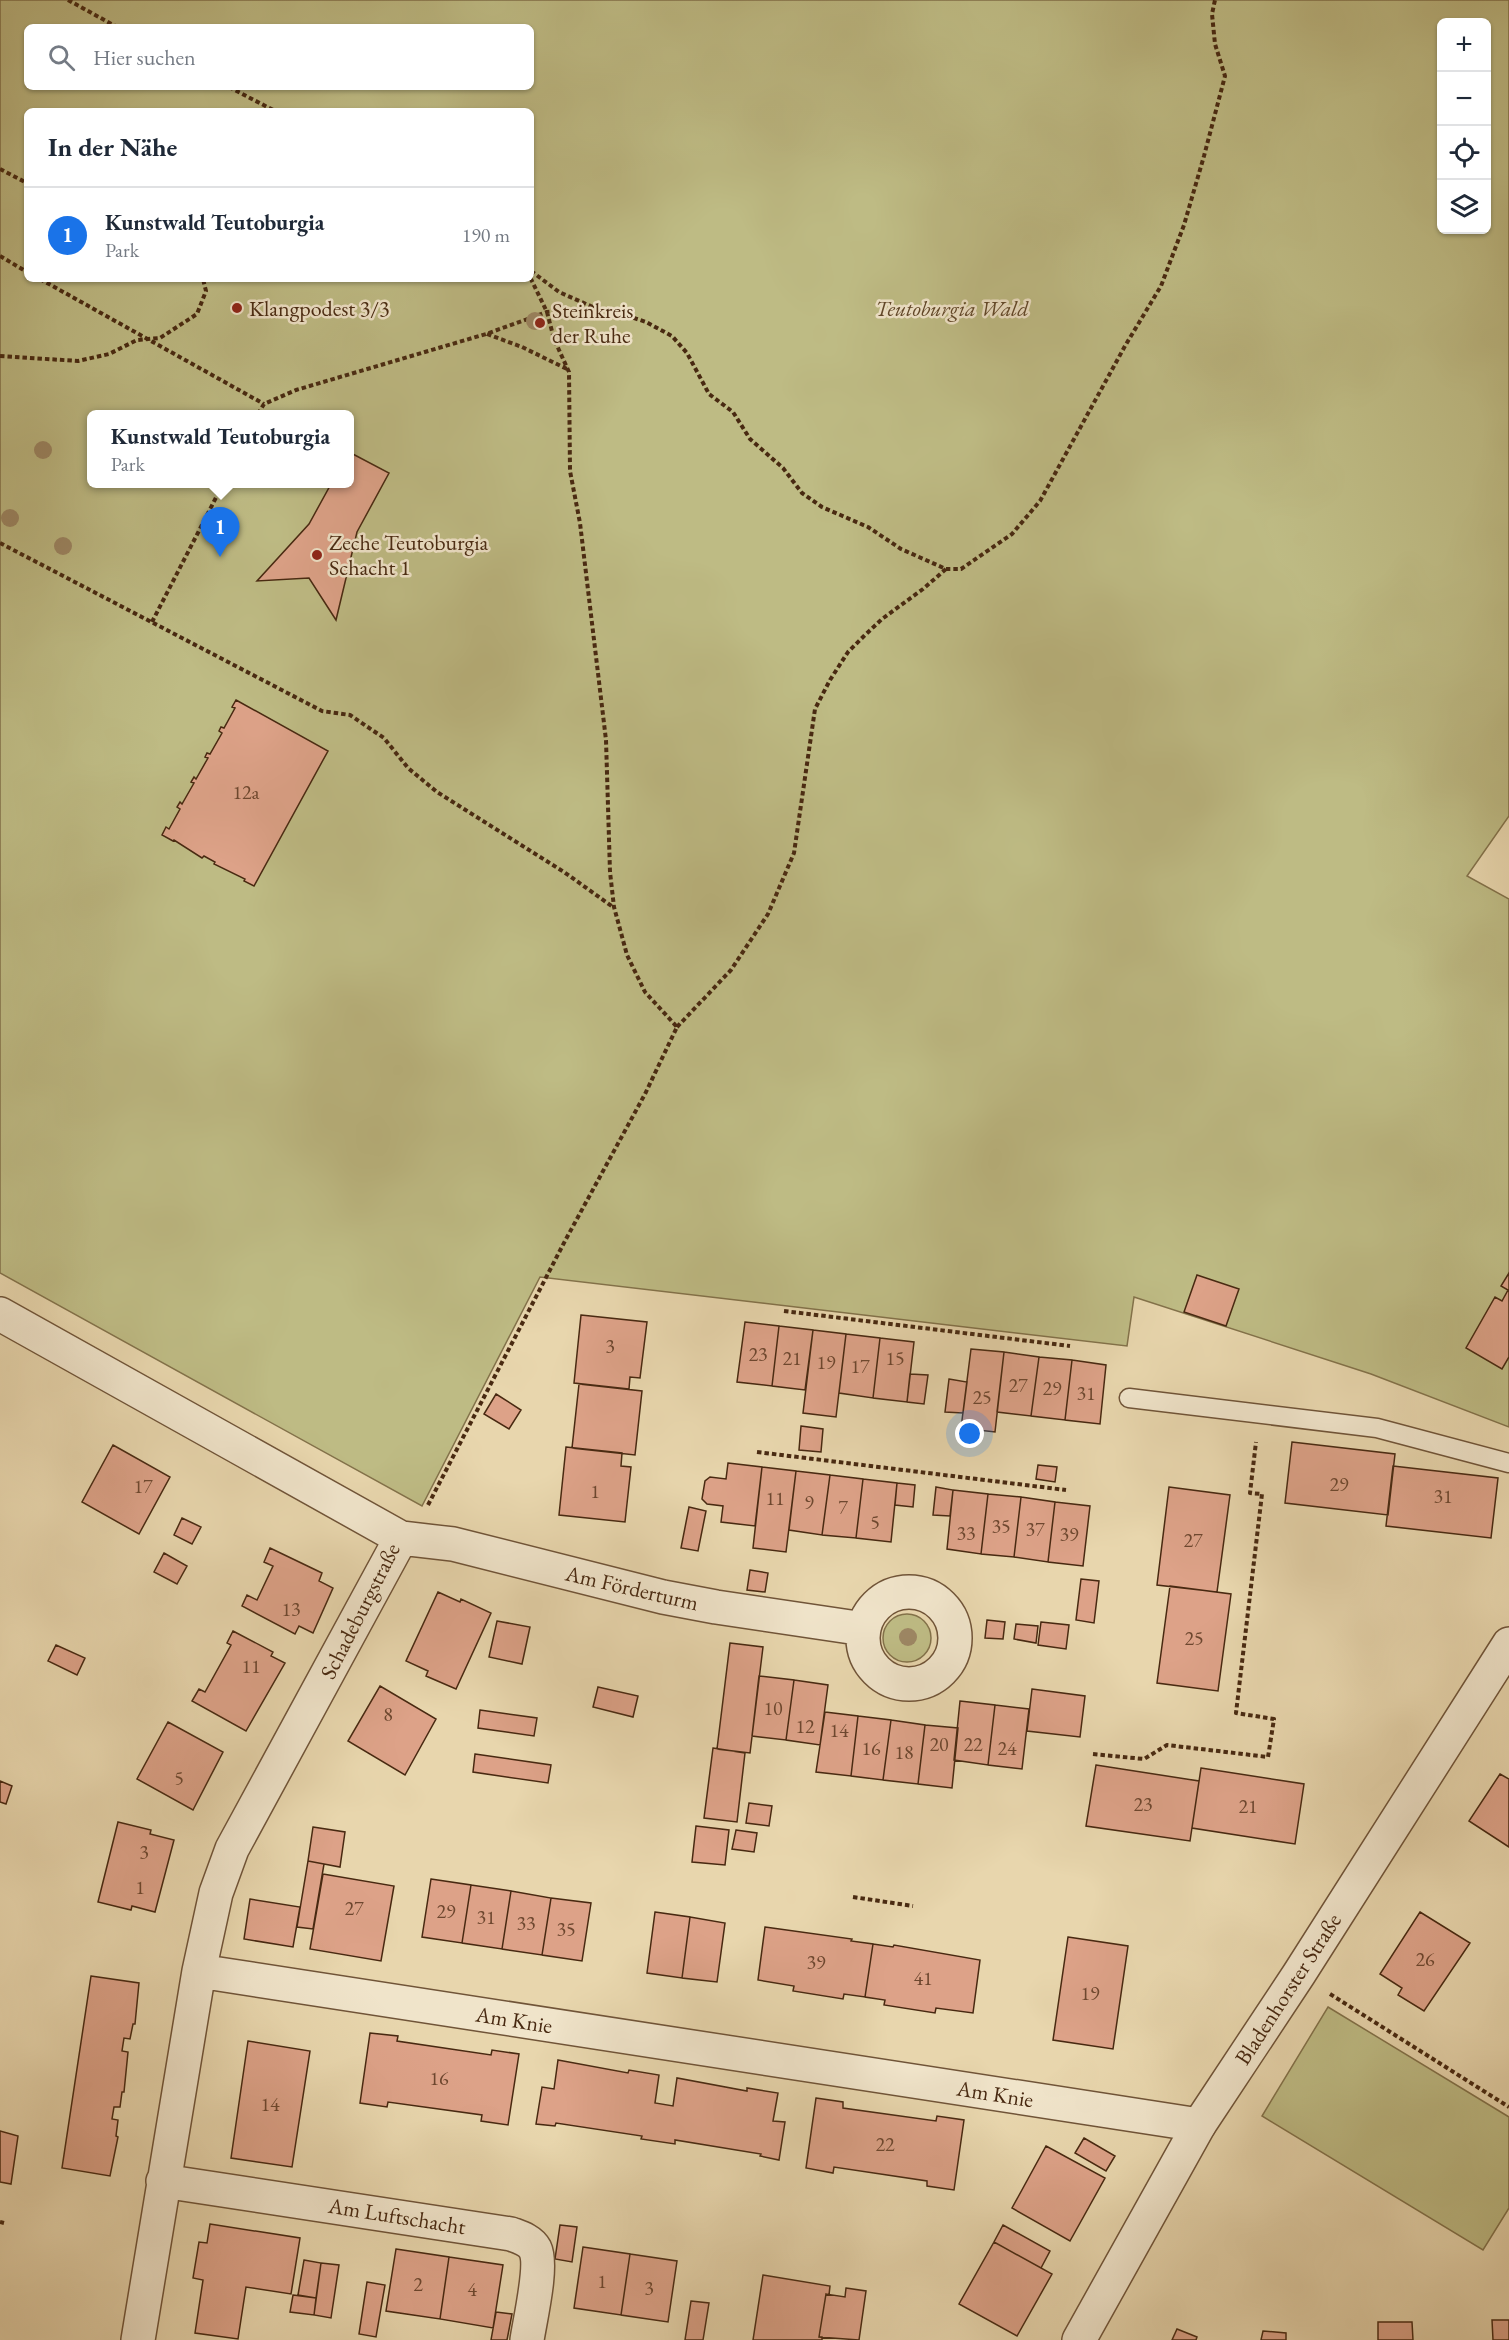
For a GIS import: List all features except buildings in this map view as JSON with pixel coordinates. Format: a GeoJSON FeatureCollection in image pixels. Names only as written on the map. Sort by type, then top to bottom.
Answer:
{"type":"FeatureCollection","features":[{"type":"Feature","properties":{"kind":"street","name":"Schadeburgstraße"},"geometry":{"type":"LineString","coordinates":[[0,1314],[401,1538],[232,1849],[216,1893],[199,1971]]}},
{"type":"Feature","properties":{"kind":"street","name":"Am Förderturm"},"geometry":{"type":"LineString","coordinates":[[401,1538],[453,1544],[663,1597],[864,1629]]}},
{"type":"Feature","properties":{"kind":"street","name":"Bladenhorster Straße"},"geometry":{"type":"LineString","coordinates":[[1079,2340],[1199,2125],[1299,1974],[1509,1644]]}},
{"type":"Feature","properties":{"kind":"street","name":"Am Knie"},"geometry":{"type":"LineString","coordinates":[[199,1971],[1199,2125]]}},
{"type":"Feature","properties":{"kind":"street"},"geometry":{"type":"LineString","coordinates":[[138,2340],[199,1971]]}},
{"type":"Feature","properties":{"kind":"street","name":"Am Luftschacht"},"geometry":{"type":"LineString","coordinates":[[163,2181],[511,2234],[526,2240],[534,2249],[538,2264],[527,2340]]}},
{"type":"Feature","properties":{"kind":"lane"},"geometry":{"type":"LineString","coordinates":[[1129,1398],[1377,1428],[1509,1463]]}},
{"type":"Feature","properties":{"kind":"path"},"geometry":{"type":"LineString","coordinates":[[68,0],[112,24]]}},
{"type":"Feature","properties":{"kind":"path"},"geometry":{"type":"LineString","coordinates":[[534,273],[559,292],[596,308],[646,322],[672,336],[687,353],[709,394],[733,412],[750,439],[783,468],[802,493],[822,507],[868,527],[901,549],[946,569],[962,569],[1012,534],[1041,501],[1125,346],[1161,286],[1184,225],[1225,76],[1215,44],[1212,14],[1215,0]]}},
{"type":"Feature","properties":{"kind":"path"},"geometry":{"type":"LineString","coordinates":[[235,90],[269,108]]}},
{"type":"Feature","properties":{"kind":"path"},"geometry":{"type":"LineString","coordinates":[[0,169],[24,181]]}},
{"type":"Feature","properties":{"kind":"path"},"geometry":{"type":"LineString","coordinates":[[0,254],[24,270]]}},
{"type":"Feature","properties":{"kind":"path"},"geometry":{"type":"LineString","coordinates":[[45,282],[264,404]]}},
{"type":"Feature","properties":{"kind":"path"},"geometry":{"type":"LineString","coordinates":[[0,356],[78,361],[109,354],[137,340],[160,338],[196,314],[206,291],[204,282]]}},
{"type":"Feature","properties":{"kind":"path"},"geometry":{"type":"LineString","coordinates":[[532,282],[547,312],[554,339],[567,369],[570,389],[568,412],[570,471],[581,535],[606,740],[610,872],[614,907],[627,956],[645,992],[677,1027]]}},
{"type":"Feature","properties":{"kind":"path"},"geometry":{"type":"LineString","coordinates":[[260,410],[264,404],[296,390],[486,334],[547,312],[596,308]]}},
{"type":"Feature","properties":{"kind":"path"},"geometry":{"type":"LineString","coordinates":[[486,334],[522,347],[567,369]]}},
{"type":"Feature","properties":{"kind":"path"},"geometry":{"type":"LineString","coordinates":[[152,622],[220,488]]}},
{"type":"Feature","properties":{"kind":"path"},"geometry":{"type":"LineString","coordinates":[[0,543],[322,711],[350,715],[384,738],[408,768],[437,792],[564,872],[614,907]]}},
{"type":"Feature","properties":{"kind":"path"},"geometry":{"type":"LineString","coordinates":[[401,1538],[427,1507],[566,1239],[645,1094],[677,1027],[731,970],[772,904],[794,853],[815,710],[830,680],[848,652],[870,630],[946,569]]}},
{"type":"Feature","properties":{"kind":"path"},"geometry":{"type":"LineString","coordinates":[[784,1311],[1070,1346]]}},
{"type":"Feature","properties":{"kind":"path"},"geometry":{"type":"LineString","coordinates":[[1093,1754],[1144,1760],[1167,1745],[1268,1757],[1274,1719],[1236,1713],[1262,1494],[1250,1492],[1259,1414]]}},
{"type":"Feature","properties":{"kind":"path"},"geometry":{"type":"LineString","coordinates":[[757,1452],[1066,1490]]}},
{"type":"Feature","properties":{"kind":"path"},"geometry":{"type":"LineString","coordinates":[[853,1897],[913,1906]]}},
{"type":"Feature","properties":{"kind":"path"},"geometry":{"type":"LineString","coordinates":[[1299,1974],[1509,2107]]}},
{"type":"Feature","properties":{"kind":"green space","name":"Teutoburgia Wald"},"geometry":{"type":"Polygon","coordinates":[[[0,0],[1509,0],[1509,816],[1467,876],[1509,899],[1509,1427],[1371,1374],[1134,1297],[1127,1346],[540,1277],[422,1506],[0,1273],[0,0]]]}},
{"type":"Feature","properties":{"kind":"green space"},"geometry":{"type":"Polygon","coordinates":[[[907,1614],[924,1621],[931,1638],[924,1655],[907,1662],[890,1655],[883,1638],[890,1621],[907,1614]]]}},
{"type":"Feature","properties":{"kind":"green space"},"geometry":{"type":"Polygon","coordinates":[[[1328,2007],[1509,2117],[1509,2208],[1483,2250],[1262,2116],[1328,2007]]]}},
{"type":"Feature","properties":{"kind":"place","name":"Klangpodest 3/3"},"geometry":{"type":"Point","coordinates":[237,308]}},
{"type":"Feature","properties":{"kind":"place","name":"Steinkreis der Ruhe"},"geometry":{"type":"Point","coordinates":[540,323]}},
{"type":"Feature","properties":{"kind":"place","name":"Zeche Teutoburgia Schacht 1"},"geometry":{"type":"Point","coordinates":[317,555]}},
{"type":"Feature","properties":{"kind":"place","name":"Kunstwald Teutoburgia"},"geometry":{"type":"Point","coordinates":[220,557]}}]}
